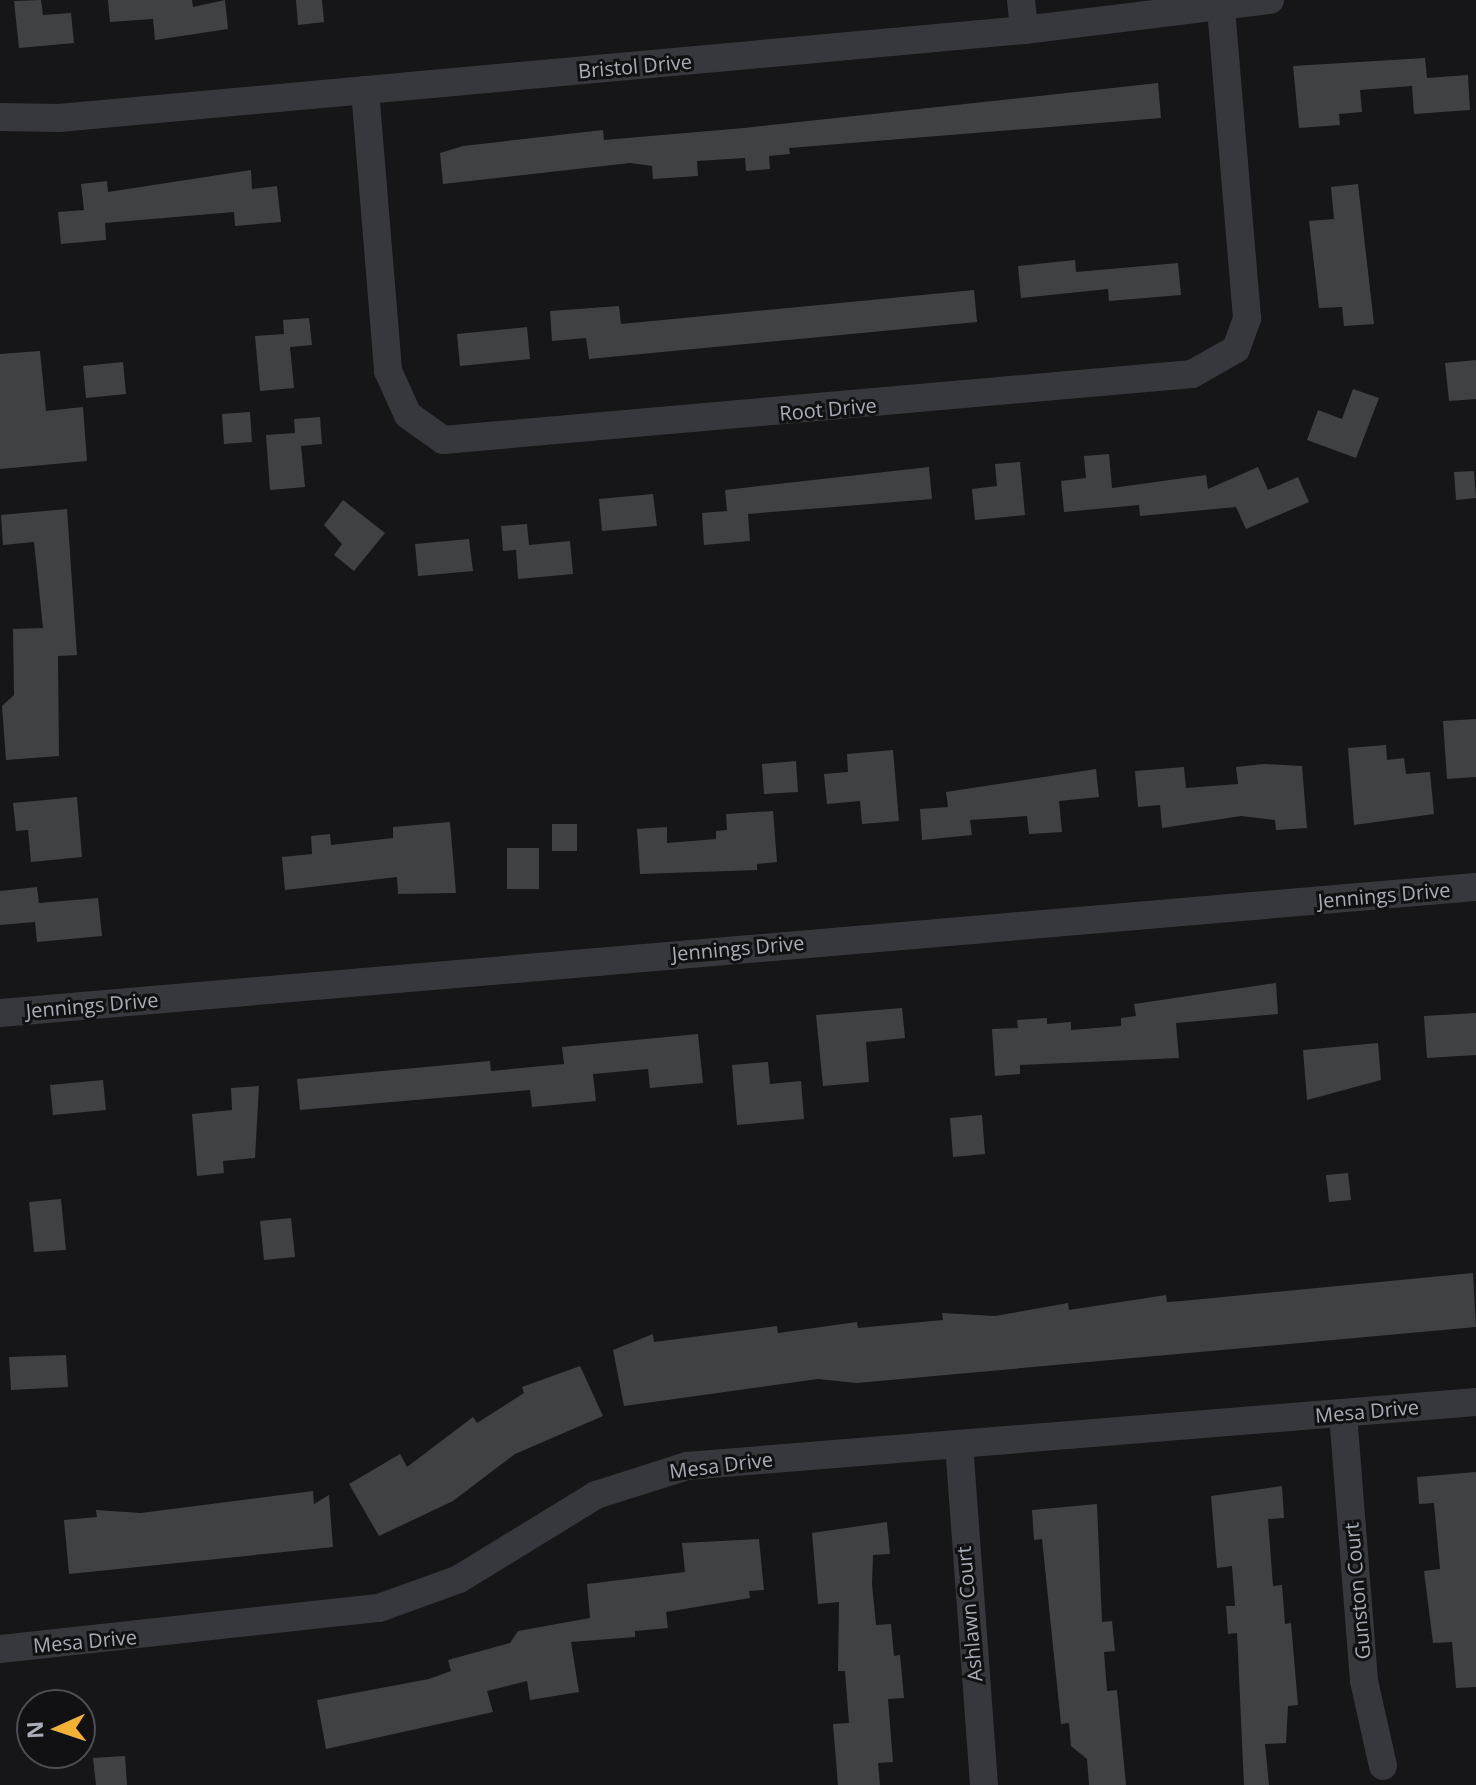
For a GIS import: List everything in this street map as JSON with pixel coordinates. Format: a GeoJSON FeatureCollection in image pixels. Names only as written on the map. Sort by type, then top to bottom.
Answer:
{"type":"FeatureCollection","features":[{"type":"Feature","properties":{"kind":"street"},"geometry":{"type":"LineString","coordinates":[[1021,0],[1024,30]]}},
{"type":"Feature","properties":{"kind":"street","name":"Bristol Drive"},"geometry":{"type":"LineString","coordinates":[[0,117],[365,90],[1024,30],[1221,9],[1270,0]]}},
{"type":"Feature","properties":{"kind":"street","name":"Root Drive"},"geometry":{"type":"LineString","coordinates":[[365,90],[388,371],[408,415],[443,440],[1160,377],[1222,364],[1236,349],[1247,318],[1221,9]]}},
{"type":"Feature","properties":{"kind":"street","name":"Jennings Drive"},"geometry":{"type":"LineString","coordinates":[[0,1013],[1476,887]]}},
{"type":"Feature","properties":{"kind":"street","name":"Mesa Drive"},"geometry":{"type":"LineString","coordinates":[[0,1649],[347,1616],[459,1579],[566,1510],[661,1472],[1476,1402]]}},
{"type":"Feature","properties":{"kind":"street","name":"Gunston Court"},"geometry":{"type":"LineString","coordinates":[[1343,1414],[1364,1681],[1383,1766]]}},
{"type":"Feature","properties":{"kind":"street","name":"Ashlawn Court"},"geometry":{"type":"LineString","coordinates":[[959,1444],[984,1785]]}},
{"type":"Feature","properties":{"kind":"building"},"geometry":{"type":"Polygon","coordinates":[[[41,0],[43,15],[71,13],[74,43],[19,48],[14,1],[41,0]]]}},
{"type":"Feature","properties":{"kind":"building"},"geometry":{"type":"Polygon","coordinates":[[[108,0],[192,0],[193,7],[225,0],[228,29],[155,40],[153,19],[110,22],[108,0]]]}},
{"type":"Feature","properties":{"kind":"building"},"geometry":{"type":"Polygon","coordinates":[[[296,0],[322,0],[324,22],[298,25],[296,0]]]}},
{"type":"Feature","properties":{"kind":"building"},"geometry":{"type":"Polygon","coordinates":[[[1425,58],[1427,78],[1468,75],[1470,110],[1414,114],[1412,86],[1360,90],[1362,112],[1339,114],[1340,125],[1299,128],[1293,66],[1425,58]]]}},
{"type":"Feature","properties":{"kind":"building"},"geometry":{"type":"Polygon","coordinates":[[[1158,83],[1161,118],[789,148],[790,154],[769,156],[770,169],[746,171],[745,158],[697,161],[698,176],[653,179],[652,166],[630,163],[443,184],[440,153],[463,146],[603,130],[604,140],[744,128],[1158,83]]]}},
{"type":"Feature","properties":{"kind":"building"},"geometry":{"type":"Polygon","coordinates":[[[251,170],[252,189],[277,186],[281,222],[235,226],[234,212],[105,223],[106,240],[61,244],[58,212],[84,210],[81,184],[107,181],[108,192],[251,170]]]}},
{"type":"Feature","properties":{"kind":"building"},"geometry":{"type":"Polygon","coordinates":[[[1358,184],[1374,324],[1344,326],[1342,307],[1319,308],[1309,221],[1334,219],[1331,187],[1358,184]]]}},
{"type":"Feature","properties":{"kind":"building"},"geometry":{"type":"Polygon","coordinates":[[[1075,260],[1076,272],[1178,263],[1181,295],[1109,301],[1108,289],[1021,298],[1018,266],[1075,260]]]}},
{"type":"Feature","properties":{"kind":"building"},"geometry":{"type":"Polygon","coordinates":[[[974,290],[977,322],[589,359],[586,338],[552,341],[550,311],[619,306],[621,324],[974,290]]]}},
{"type":"Feature","properties":{"kind":"building"},"geometry":{"type":"Polygon","coordinates":[[[309,318],[312,345],[290,347],[294,388],[260,391],[255,336],[284,334],[283,320],[309,318]]]}},
{"type":"Feature","properties":{"kind":"building"},"geometry":{"type":"Polygon","coordinates":[[[527,327],[530,359],[460,366],[457,334],[527,327]]]}},
{"type":"Feature","properties":{"kind":"building"},"geometry":{"type":"Polygon","coordinates":[[[40,351],[46,411],[83,407],[87,461],[0,469],[0,354],[40,351]]]}},
{"type":"Feature","properties":{"kind":"building"},"geometry":{"type":"Polygon","coordinates":[[[1476,360],[1476,399],[1449,401],[1445,363],[1476,360]]]}},
{"type":"Feature","properties":{"kind":"building"},"geometry":{"type":"Polygon","coordinates":[[[123,362],[126,394],[86,398],[83,366],[123,362]]]}},
{"type":"Feature","properties":{"kind":"building"},"geometry":{"type":"Polygon","coordinates":[[[1353,389],[1379,398],[1356,458],[1307,440],[1318,410],[1342,419],[1353,389]]]}},
{"type":"Feature","properties":{"kind":"building"},"geometry":{"type":"Polygon","coordinates":[[[250,412],[252,442],[224,444],[222,414],[250,412]]]}},
{"type":"Feature","properties":{"kind":"building"},"geometry":{"type":"Polygon","coordinates":[[[320,417],[322,444],[301,446],[305,487],[270,490],[266,435],[295,433],[294,419],[320,417]]]}},
{"type":"Feature","properties":{"kind":"building"},"geometry":{"type":"Polygon","coordinates":[[[1109,454],[1112,488],[1206,475],[1208,489],[1258,467],[1268,490],[1298,477],[1309,502],[1246,529],[1236,507],[1140,516],[1139,505],[1064,512],[1061,481],[1086,478],[1084,456],[1109,454]]]}},
{"type":"Feature","properties":{"kind":"building"},"geometry":{"type":"Polygon","coordinates":[[[1020,462],[1025,515],[975,520],[972,489],[997,486],[995,464],[1020,462]]]}},
{"type":"Feature","properties":{"kind":"building"},"geometry":{"type":"Polygon","coordinates":[[[929,467],[932,499],[748,514],[750,541],[704,545],[702,513],[727,511],[725,490],[929,467]]]}},
{"type":"Feature","properties":{"kind":"building"},"geometry":{"type":"Polygon","coordinates":[[[1474,471],[1476,498],[1456,500],[1454,472],[1474,471]]]}},
{"type":"Feature","properties":{"kind":"building"},"geometry":{"type":"Polygon","coordinates":[[[653,494],[657,526],[602,531],[599,499],[653,494]]]}},
{"type":"Feature","properties":{"kind":"building"},"geometry":{"type":"Polygon","coordinates":[[[343,500],[385,533],[354,571],[334,555],[342,544],[324,525],[343,500]]]}},
{"type":"Feature","properties":{"kind":"building"},"geometry":{"type":"Polygon","coordinates":[[[67,509],[77,655],[58,656],[59,756],[6,760],[2,706],[14,695],[13,629],[43,628],[34,542],[3,545],[1,515],[67,509]]]}},
{"type":"Feature","properties":{"kind":"building"},"geometry":{"type":"Polygon","coordinates":[[[527,524],[529,545],[570,541],[573,574],[518,579],[516,550],[503,551],[501,526],[527,524]]]}},
{"type":"Feature","properties":{"kind":"building"},"geometry":{"type":"Polygon","coordinates":[[[469,539],[473,571],[418,576],[415,544],[469,539]]]}},
{"type":"Feature","properties":{"kind":"building"},"geometry":{"type":"Polygon","coordinates":[[[1476,719],[1476,777],[1447,779],[1443,721],[1476,719]]]}},
{"type":"Feature","properties":{"kind":"building"},"geometry":{"type":"Polygon","coordinates":[[[1386,745],[1387,760],[1404,758],[1406,774],[1430,772],[1434,814],[1354,825],[1348,748],[1386,745]]]}},
{"type":"Feature","properties":{"kind":"building"},"geometry":{"type":"Polygon","coordinates":[[[893,750],[899,821],[862,824],[860,801],[827,804],[824,774],[848,772],[847,754],[893,750]]]}},
{"type":"Feature","properties":{"kind":"building"},"geometry":{"type":"Polygon","coordinates":[[[796,761],[798,792],[764,794],[762,764],[796,761]]]}},
{"type":"Feature","properties":{"kind":"building"},"geometry":{"type":"Polygon","coordinates":[[[1264,764],[1302,766],[1307,828],[1276,830],[1275,820],[1241,816],[1162,828],[1160,805],[1138,807],[1135,771],[1184,767],[1186,788],[1238,784],[1236,767],[1264,764]]]}},
{"type":"Feature","properties":{"kind":"building"},"geometry":{"type":"Polygon","coordinates":[[[1096,769],[1099,797],[1059,801],[1062,832],[1029,834],[1027,816],[970,820],[972,835],[922,840],[920,809],[948,807],[946,792],[1096,769]]]}},
{"type":"Feature","properties":{"kind":"building"},"geometry":{"type":"Polygon","coordinates":[[[77,797],[82,857],[31,862],[28,830],[16,831],[13,803],[77,797]]]}},
{"type":"Feature","properties":{"kind":"building"},"geometry":{"type":"Polygon","coordinates":[[[773,811],[777,862],[757,864],[757,870],[640,874],[637,829],[667,827],[667,843],[716,839],[716,831],[727,830],[726,814],[773,811]]]}},
{"type":"Feature","properties":{"kind":"building"},"geometry":{"type":"Polygon","coordinates":[[[450,822],[456,893],[398,894],[397,877],[285,890],[282,857],[312,854],[311,836],[330,834],[331,845],[393,838],[393,827],[450,822]]]}},
{"type":"Feature","properties":{"kind":"building"},"geometry":{"type":"Polygon","coordinates":[[[552,824],[577,824],[577,851],[552,851],[552,824]]]}},
{"type":"Feature","properties":{"kind":"building"},"geometry":{"type":"Polygon","coordinates":[[[507,848],[539,848],[539,889],[507,889],[507,848]]]}},
{"type":"Feature","properties":{"kind":"building"},"geometry":{"type":"Polygon","coordinates":[[[37,887],[39,903],[98,898],[102,936],[37,942],[35,922],[0,925],[0,891],[37,887]]]}},
{"type":"Feature","properties":{"kind":"building"},"geometry":{"type":"Polygon","coordinates":[[[1276,983],[1278,1014],[1176,1023],[1179,1058],[1020,1065],[1020,1074],[995,1076],[992,1029],[1018,1028],[1017,1020],[1047,1018],[1047,1024],[1071,1022],[1071,1030],[1121,1026],[1121,1018],[1136,1016],[1134,1004],[1276,983]]]}},
{"type":"Feature","properties":{"kind":"building"},"geometry":{"type":"Polygon","coordinates":[[[902,1008],[905,1038],[866,1042],[869,1082],[823,1086],[816,1015],[902,1008]]]}},
{"type":"Feature","properties":{"kind":"building"},"geometry":{"type":"Polygon","coordinates":[[[1476,1013],[1476,1055],[1427,1058],[1424,1016],[1476,1013]]]}},
{"type":"Feature","properties":{"kind":"building"},"geometry":{"type":"Polygon","coordinates":[[[698,1034],[703,1083],[650,1088],[648,1069],[593,1074],[596,1101],[532,1107],[530,1090],[300,1110],[297,1079],[490,1061],[491,1071],[564,1064],[562,1047],[698,1034]]]}},
{"type":"Feature","properties":{"kind":"building"},"geometry":{"type":"Polygon","coordinates":[[[1378,1043],[1381,1080],[1307,1100],[1303,1050],[1378,1043]]]}},
{"type":"Feature","properties":{"kind":"building"},"geometry":{"type":"Polygon","coordinates":[[[768,1062],[770,1084],[801,1081],[804,1119],[737,1125],[732,1065],[768,1062]]]}},
{"type":"Feature","properties":{"kind":"building"},"geometry":{"type":"Polygon","coordinates":[[[103,1080],[106,1110],[53,1115],[50,1085],[103,1080]]]}},
{"type":"Feature","properties":{"kind":"building"},"geometry":{"type":"Polygon","coordinates":[[[259,1086],[255,1158],[223,1161],[224,1173],[197,1176],[192,1114],[232,1110],[231,1088],[259,1086]]]}},
{"type":"Feature","properties":{"kind":"building"},"geometry":{"type":"Polygon","coordinates":[[[982,1115],[985,1154],[953,1157],[950,1118],[982,1115]]]}},
{"type":"Feature","properties":{"kind":"building"},"geometry":{"type":"Polygon","coordinates":[[[1348,1173],[1351,1200],[1329,1202],[1326,1175],[1348,1173]]]}},
{"type":"Feature","properties":{"kind":"building"},"geometry":{"type":"Polygon","coordinates":[[[61,1199],[66,1250],[34,1252],[29,1202],[61,1199]]]}},
{"type":"Feature","properties":{"kind":"building"},"geometry":{"type":"Polygon","coordinates":[[[291,1218],[295,1257],[264,1260],[260,1221],[291,1218]]]}},
{"type":"Feature","properties":{"kind":"building"},"geometry":{"type":"Polygon","coordinates":[[[1473,1273],[1476,1327],[857,1383],[818,1379],[624,1406],[613,1350],[653,1334],[654,1342],[777,1326],[778,1333],[857,1322],[858,1328],[943,1320],[942,1313],[995,1316],[1068,1303],[1069,1310],[1166,1295],[1167,1302],[1182,1301],[1473,1273]]]}},
{"type":"Feature","properties":{"kind":"building"},"geometry":{"type":"Polygon","coordinates":[[[66,1355],[68,1387],[11,1390],[9,1357],[66,1355]]]}},
{"type":"Feature","properties":{"kind":"building"},"geometry":{"type":"Polygon","coordinates":[[[580,1366],[603,1416],[515,1454],[453,1501],[379,1536],[349,1484],[400,1454],[407,1467],[473,1417],[477,1423],[524,1393],[522,1387],[580,1366]]]}},
{"type":"Feature","properties":{"kind":"building"},"geometry":{"type":"Polygon","coordinates":[[[1476,1472],[1476,1687],[1456,1688],[1452,1642],[1433,1643],[1424,1571],[1440,1569],[1434,1503],[1419,1504],[1417,1477],[1476,1472]]]}},
{"type":"Feature","properties":{"kind":"building"},"geometry":{"type":"Polygon","coordinates":[[[1282,1486],[1284,1518],[1268,1519],[1273,1586],[1282,1585],[1285,1624],[1291,1623],[1298,1705],[1288,1706],[1286,1743],[1265,1744],[1269,1785],[1244,1785],[1237,1633],[1228,1634],[1226,1606],[1235,1606],[1232,1566],[1217,1568],[1211,1496],[1282,1486]]]}},
{"type":"Feature","properties":{"kind":"building"},"geometry":{"type":"Polygon","coordinates":[[[313,1491],[314,1504],[329,1495],[333,1547],[69,1574],[64,1520],[97,1517],[96,1510],[141,1513],[313,1491]]]}},
{"type":"Feature","properties":{"kind":"building"},"geometry":{"type":"Polygon","coordinates":[[[1097,1504],[1102,1622],[1112,1621],[1115,1651],[1104,1652],[1107,1691],[1117,1690],[1126,1785],[1089,1785],[1087,1759],[1071,1746],[1069,1723],[1061,1724],[1042,1539],[1034,1540],[1032,1510],[1097,1504]]]}},
{"type":"Feature","properties":{"kind":"building"},"geometry":{"type":"Polygon","coordinates":[[[887,1522],[890,1554],[873,1555],[872,1584],[876,1625],[891,1624],[894,1656],[900,1655],[904,1698],[888,1699],[893,1762],[878,1763],[880,1785],[838,1785],[833,1724],[849,1723],[845,1671],[838,1671],[839,1602],[818,1604],[812,1533],[887,1522]]]}},
{"type":"Feature","properties":{"kind":"building"},"geometry":{"type":"Polygon","coordinates":[[[759,1539],[764,1590],[749,1591],[750,1598],[666,1612],[668,1628],[635,1631],[635,1637],[571,1642],[579,1692],[530,1700],[527,1681],[487,1691],[493,1712],[326,1749],[317,1700],[429,1679],[451,1671],[448,1660],[510,1643],[518,1631],[590,1618],[587,1584],[685,1572],[682,1543],[759,1539]]]}},
{"type":"Feature","properties":{"kind":"building"},"geometry":{"type":"Polygon","coordinates":[[[125,1756],[127,1785],[96,1785],[96,1758],[125,1756]]]}}]}
